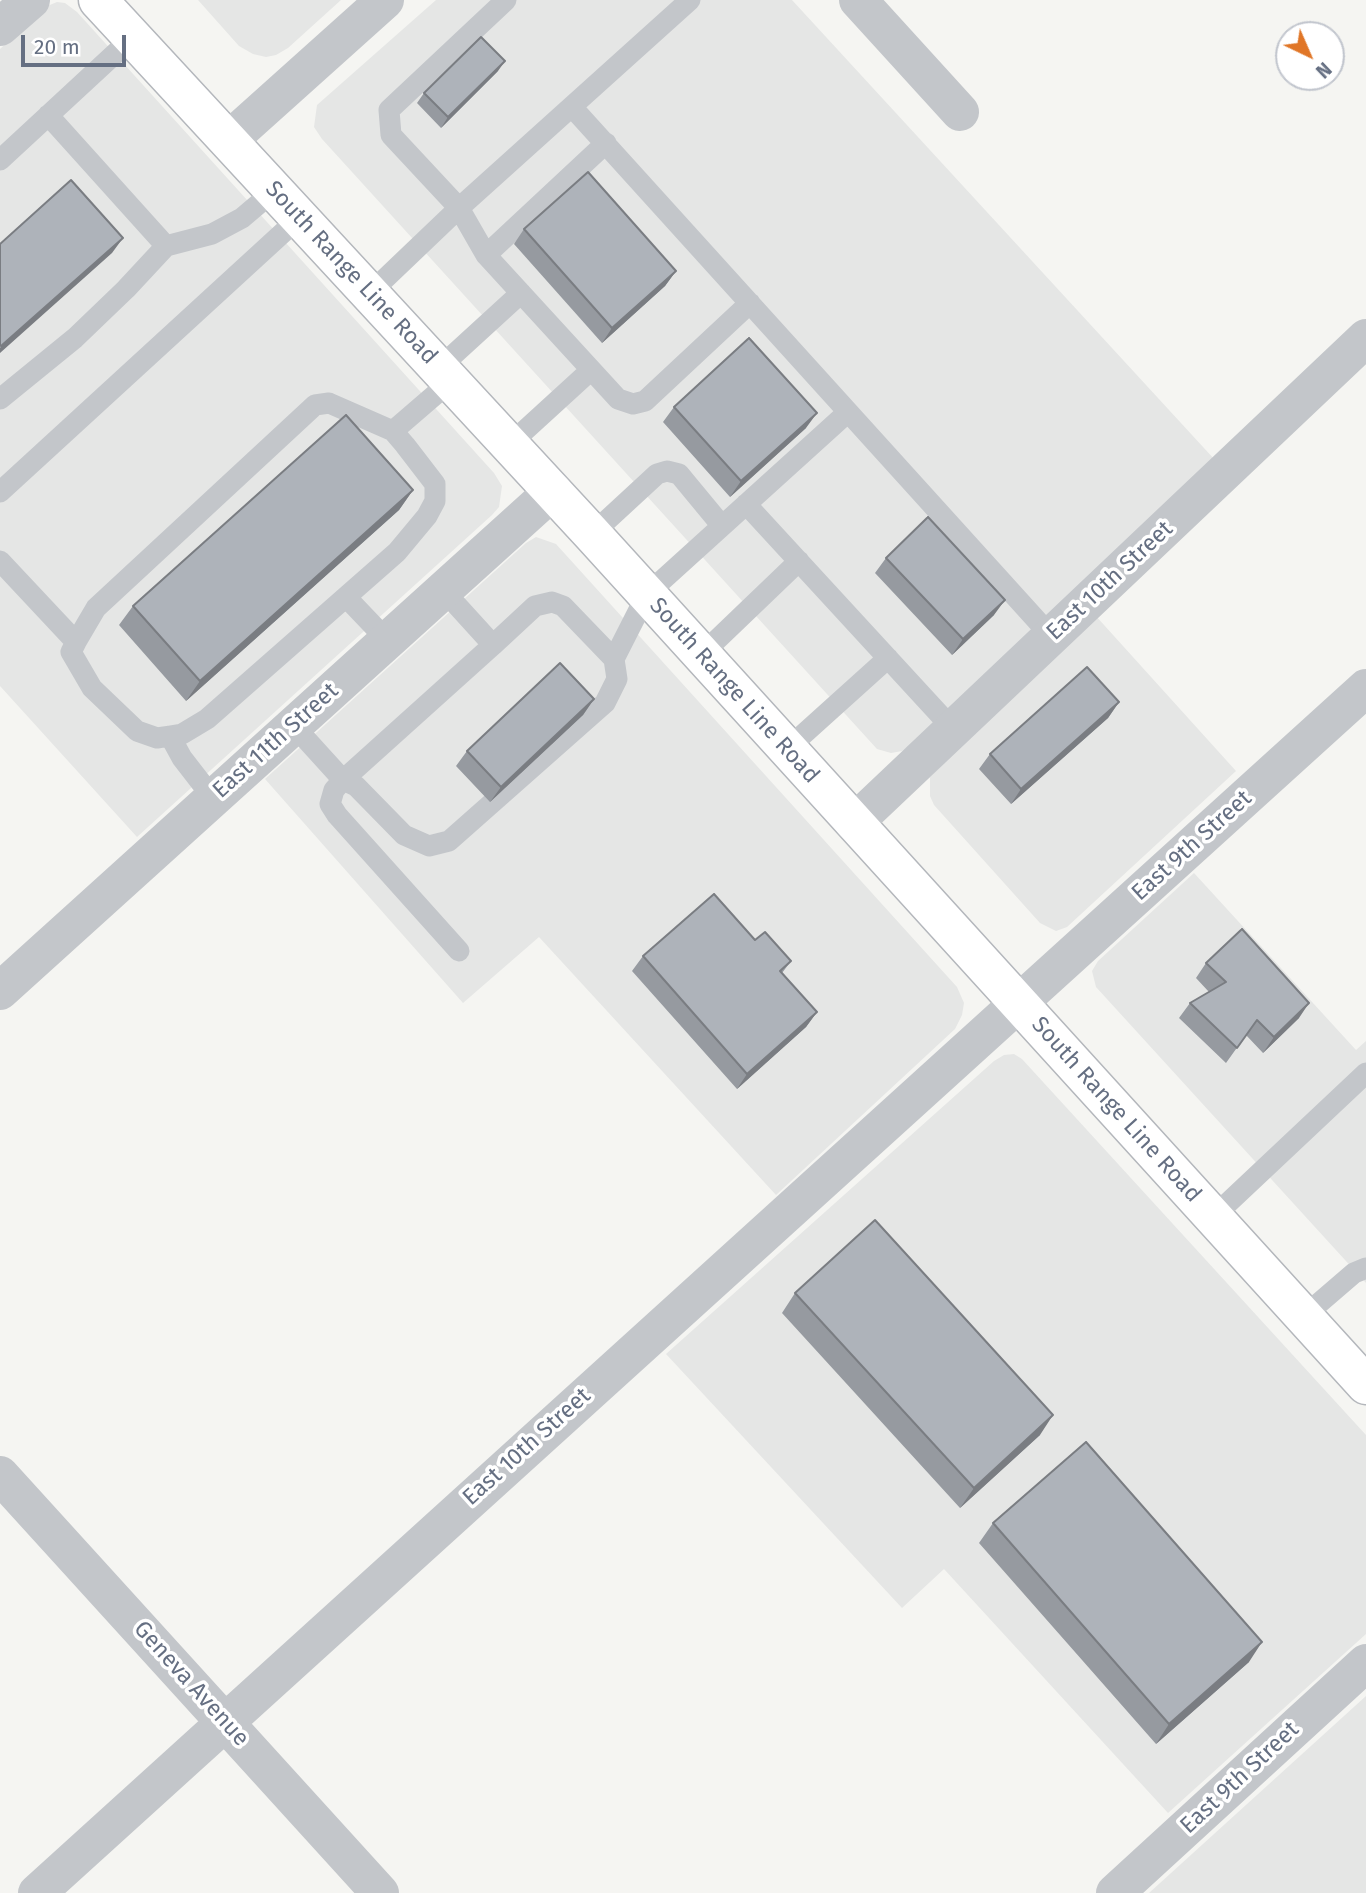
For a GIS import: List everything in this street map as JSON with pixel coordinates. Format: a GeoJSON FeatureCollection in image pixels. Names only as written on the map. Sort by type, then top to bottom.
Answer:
{"type":"FeatureCollection","features":[{"type":"Feature","properties":{"kind":"main road","name":"South Range Line Road"},"geometry":{"type":"LineString","coordinates":[[98,0],[510,444],[1366,1385]]}},
{"type":"Feature","properties":{"kind":"street"},"geometry":{"type":"LineString","coordinates":[[0,27],[31,0]]}},
{"type":"Feature","properties":{"kind":"street"},"geometry":{"type":"LineString","coordinates":[[229,140],[385,0]]}},
{"type":"Feature","properties":{"kind":"street"},"geometry":{"type":"LineString","coordinates":[[858,0],[960,112]]}},
{"type":"Feature","properties":{"kind":"street","name":"East 10th Street"},"geometry":{"type":"LineString","coordinates":[[854,823],[1366,338]]}},
{"type":"Feature","properties":{"kind":"street","name":"East 11th Street"},"geometry":{"type":"LineString","coordinates":[[0,991],[553,491]]}},
{"type":"Feature","properties":{"kind":"street","name":"East 9th Street"},"geometry":{"type":"LineString","coordinates":[[1018,1003],[1366,688]]}},
{"type":"Feature","properties":{"kind":"street","name":"East 10th Street"},"geometry":{"type":"LineString","coordinates":[[37,1893],[1018,1003]]}},
{"type":"Feature","properties":{"kind":"street","name":"Geneva Avenue"},"geometry":{"type":"LineString","coordinates":[[0,1475],[380,1893]]}},
{"type":"Feature","properties":{"kind":"street","name":"East 9th Street"},"geometry":{"type":"LineString","coordinates":[[1115,1893],[1366,1663]]}},
{"type":"Feature","properties":{"kind":"lane"},"geometry":{"type":"LineString","coordinates":[[506,0],[389,110],[391,135],[459,208],[486,255],[618,399],[633,404],[645,401],[750,303]]}},
{"type":"Feature","properties":{"kind":"lane"},"geometry":{"type":"LineString","coordinates":[[370,293],[459,208],[690,0]]}},
{"type":"Feature","properties":{"kind":"lane"},"geometry":{"type":"LineString","coordinates":[[0,160],[133,37]]}},
{"type":"Feature","properties":{"kind":"lane"},"geometry":{"type":"LineString","coordinates":[[572,107],[1051,636]]}},
{"type":"Feature","properties":{"kind":"lane"},"geometry":{"type":"LineString","coordinates":[[48,115],[166,246]]}},
{"type":"Feature","properties":{"kind":"lane"},"geometry":{"type":"LineString","coordinates":[[486,255],[606,143]]}},
{"type":"Feature","properties":{"kind":"lane"},"geometry":{"type":"LineString","coordinates":[[0,399],[75,338],[166,246],[212,234],[242,218],[288,204]]}},
{"type":"Feature","properties":{"kind":"lane"},"geometry":{"type":"LineString","coordinates":[[0,492],[288,204]]}},
{"type":"Feature","properties":{"kind":"lane"},"geometry":{"type":"LineString","coordinates":[[393,431],[521,293]]}},
{"type":"Feature","properties":{"kind":"lane"},"geometry":{"type":"LineString","coordinates":[[510,444],[591,370]]}},
{"type":"Feature","properties":{"kind":"lane"},"geometry":{"type":"LineString","coordinates":[[329,403],[393,431],[435,484],[435,501],[419,528],[397,552],[346,597],[207,719],[181,734],[158,738],[137,731],[92,688],[71,652],[96,608],[315,405],[329,403]]}},
{"type":"Feature","properties":{"kind":"lane"},"geometry":{"type":"LineString","coordinates":[[614,659],[647,594],[848,412]]}},
{"type":"Feature","properties":{"kind":"lane"},"geometry":{"type":"LineString","coordinates":[[592,534],[657,474],[667,471],[679,474],[723,526]]}},
{"type":"Feature","properties":{"kind":"lane"},"geometry":{"type":"LineString","coordinates":[[746,504],[953,729]]}},
{"type":"Feature","properties":{"kind":"lane"},"geometry":{"type":"LineString","coordinates":[[0,561],[76,642]]}},
{"type":"Feature","properties":{"kind":"lane"},"geometry":{"type":"LineString","coordinates":[[701,655],[799,561]]}},
{"type":"Feature","properties":{"kind":"lane"},"geometry":{"type":"LineString","coordinates":[[443,590],[493,645]]}},
{"type":"Feature","properties":{"kind":"lane"},"geometry":{"type":"LineString","coordinates":[[346,597],[387,640]]}},
{"type":"Feature","properties":{"kind":"lane"},"geometry":{"type":"LineString","coordinates":[[294,726],[343,780],[356,786],[404,835],[429,846],[450,841],[605,703],[617,678],[614,659],[563,606],[552,602],[535,606],[343,780],[334,790],[330,804],[337,815],[459,951]]}},
{"type":"Feature","properties":{"kind":"lane"},"geometry":{"type":"LineString","coordinates":[[788,750],[888,658]]}},
{"type":"Feature","properties":{"kind":"lane"},"geometry":{"type":"LineString","coordinates":[[170,736],[182,758],[213,799]]}},
{"type":"Feature","properties":{"kind":"lane"},"geometry":{"type":"LineString","coordinates":[[1213,1217],[1366,1073]]}},
{"type":"Feature","properties":{"kind":"lane"},"geometry":{"type":"LineString","coordinates":[[1304,1316],[1354,1273],[1366,1268]]}},
{"type":"Feature","properties":{"kind":"shaded area"},"geometry":{"type":"Polygon","coordinates":[[[198,0],[341,0],[288,48],[266,57],[253,54],[239,46],[198,0]]]}},
{"type":"Feature","properties":{"kind":"shaded area"},"geometry":{"type":"Polygon","coordinates":[[[436,0],[792,0],[1215,460],[918,740],[902,751],[891,753],[877,749],[322,139],[314,127],[317,105],[436,0]]]}},
{"type":"Feature","properties":{"kind":"shaded area"},"geometry":{"type":"Polygon","coordinates":[[[57,2],[65,3],[77,12],[494,473],[502,486],[499,507],[492,515],[137,837],[0,686],[0,49],[45,7],[57,2]]]}},
{"type":"Feature","properties":{"kind":"shaded area"},"geometry":{"type":"Polygon","coordinates":[[[536,537],[556,544],[957,987],[964,1003],[955,1029],[776,1195],[539,937],[463,1003],[265,779],[526,543],[536,537]]]}},
{"type":"Feature","properties":{"kind":"shaded area"},"geometry":{"type":"Polygon","coordinates":[[[1095,615],[1236,771],[1067,927],[1056,931],[1040,923],[934,805],[930,796],[930,777],[1095,615]]]}},
{"type":"Feature","properties":{"kind":"shaded area"},"geometry":{"type":"Polygon","coordinates":[[[1194,873],[1356,1050],[1366,1041],[1366,1283],[1096,987],[1092,971],[1098,961],[1194,873]]]}},
{"type":"Feature","properties":{"kind":"shaded area"},"geometry":{"type":"Polygon","coordinates":[[[1014,1054],[1022,1059],[1366,1435],[1366,1634],[1168,1813],[944,1569],[902,1608],[666,1354],[994,1061],[1004,1055],[1014,1054]]]}},
{"type":"Feature","properties":{"kind":"shaded area"},"geometry":{"type":"Polygon","coordinates":[[[1366,1696],[1366,1893],[1149,1893],[1366,1696]]]}},
{"type":"Feature","properties":{"kind":"building"},"geometry":{"type":"Polygon","coordinates":[[[481,37],[505,61],[448,117],[424,93],[481,37]]]}},
{"type":"Feature","properties":{"kind":"building"},"geometry":{"type":"Polygon","coordinates":[[[588,172],[676,271],[612,328],[524,229],[588,172]]]}},
{"type":"Feature","properties":{"kind":"building"},"geometry":{"type":"Polygon","coordinates":[[[71,180],[123,238],[1,346],[0,244],[71,180]]]}},
{"type":"Feature","properties":{"kind":"building"},"geometry":{"type":"Polygon","coordinates":[[[749,338],[817,413],[741,481],[674,407],[749,338]]]}},
{"type":"Feature","properties":{"kind":"building"},"geometry":{"type":"Polygon","coordinates":[[[346,415],[413,490],[200,681],[133,606],[346,415]]]}},
{"type":"Feature","properties":{"kind":"building"},"geometry":{"type":"Polygon","coordinates":[[[928,517],[1005,600],[963,639],[886,558],[928,517]]]}},
{"type":"Feature","properties":{"kind":"building"},"geometry":{"type":"Polygon","coordinates":[[[560,663],[594,699],[501,787],[467,751],[560,663]]]}},
{"type":"Feature","properties":{"kind":"building"},"geometry":{"type":"Polygon","coordinates":[[[1087,667],[1119,702],[1021,789],[990,754],[1087,667]]]}},
{"type":"Feature","properties":{"kind":"building"},"geometry":{"type":"Polygon","coordinates":[[[714,894],[755,940],[765,932],[791,961],[780,971],[817,1012],[747,1074],[643,956],[714,894]]]}},
{"type":"Feature","properties":{"kind":"building"},"geometry":{"type":"Polygon","coordinates":[[[1242,929],[1309,1003],[1274,1037],[1257,1020],[1237,1048],[1190,1003],[1226,982],[1206,963],[1242,929]]]}},
{"type":"Feature","properties":{"kind":"building"},"geometry":{"type":"Polygon","coordinates":[[[875,1220],[1053,1415],[974,1488],[795,1293],[875,1220]]]}},
{"type":"Feature","properties":{"kind":"building"},"geometry":{"type":"Polygon","coordinates":[[[1086,1442],[1262,1642],[1169,1724],[993,1523],[1086,1442]]]}}]}
